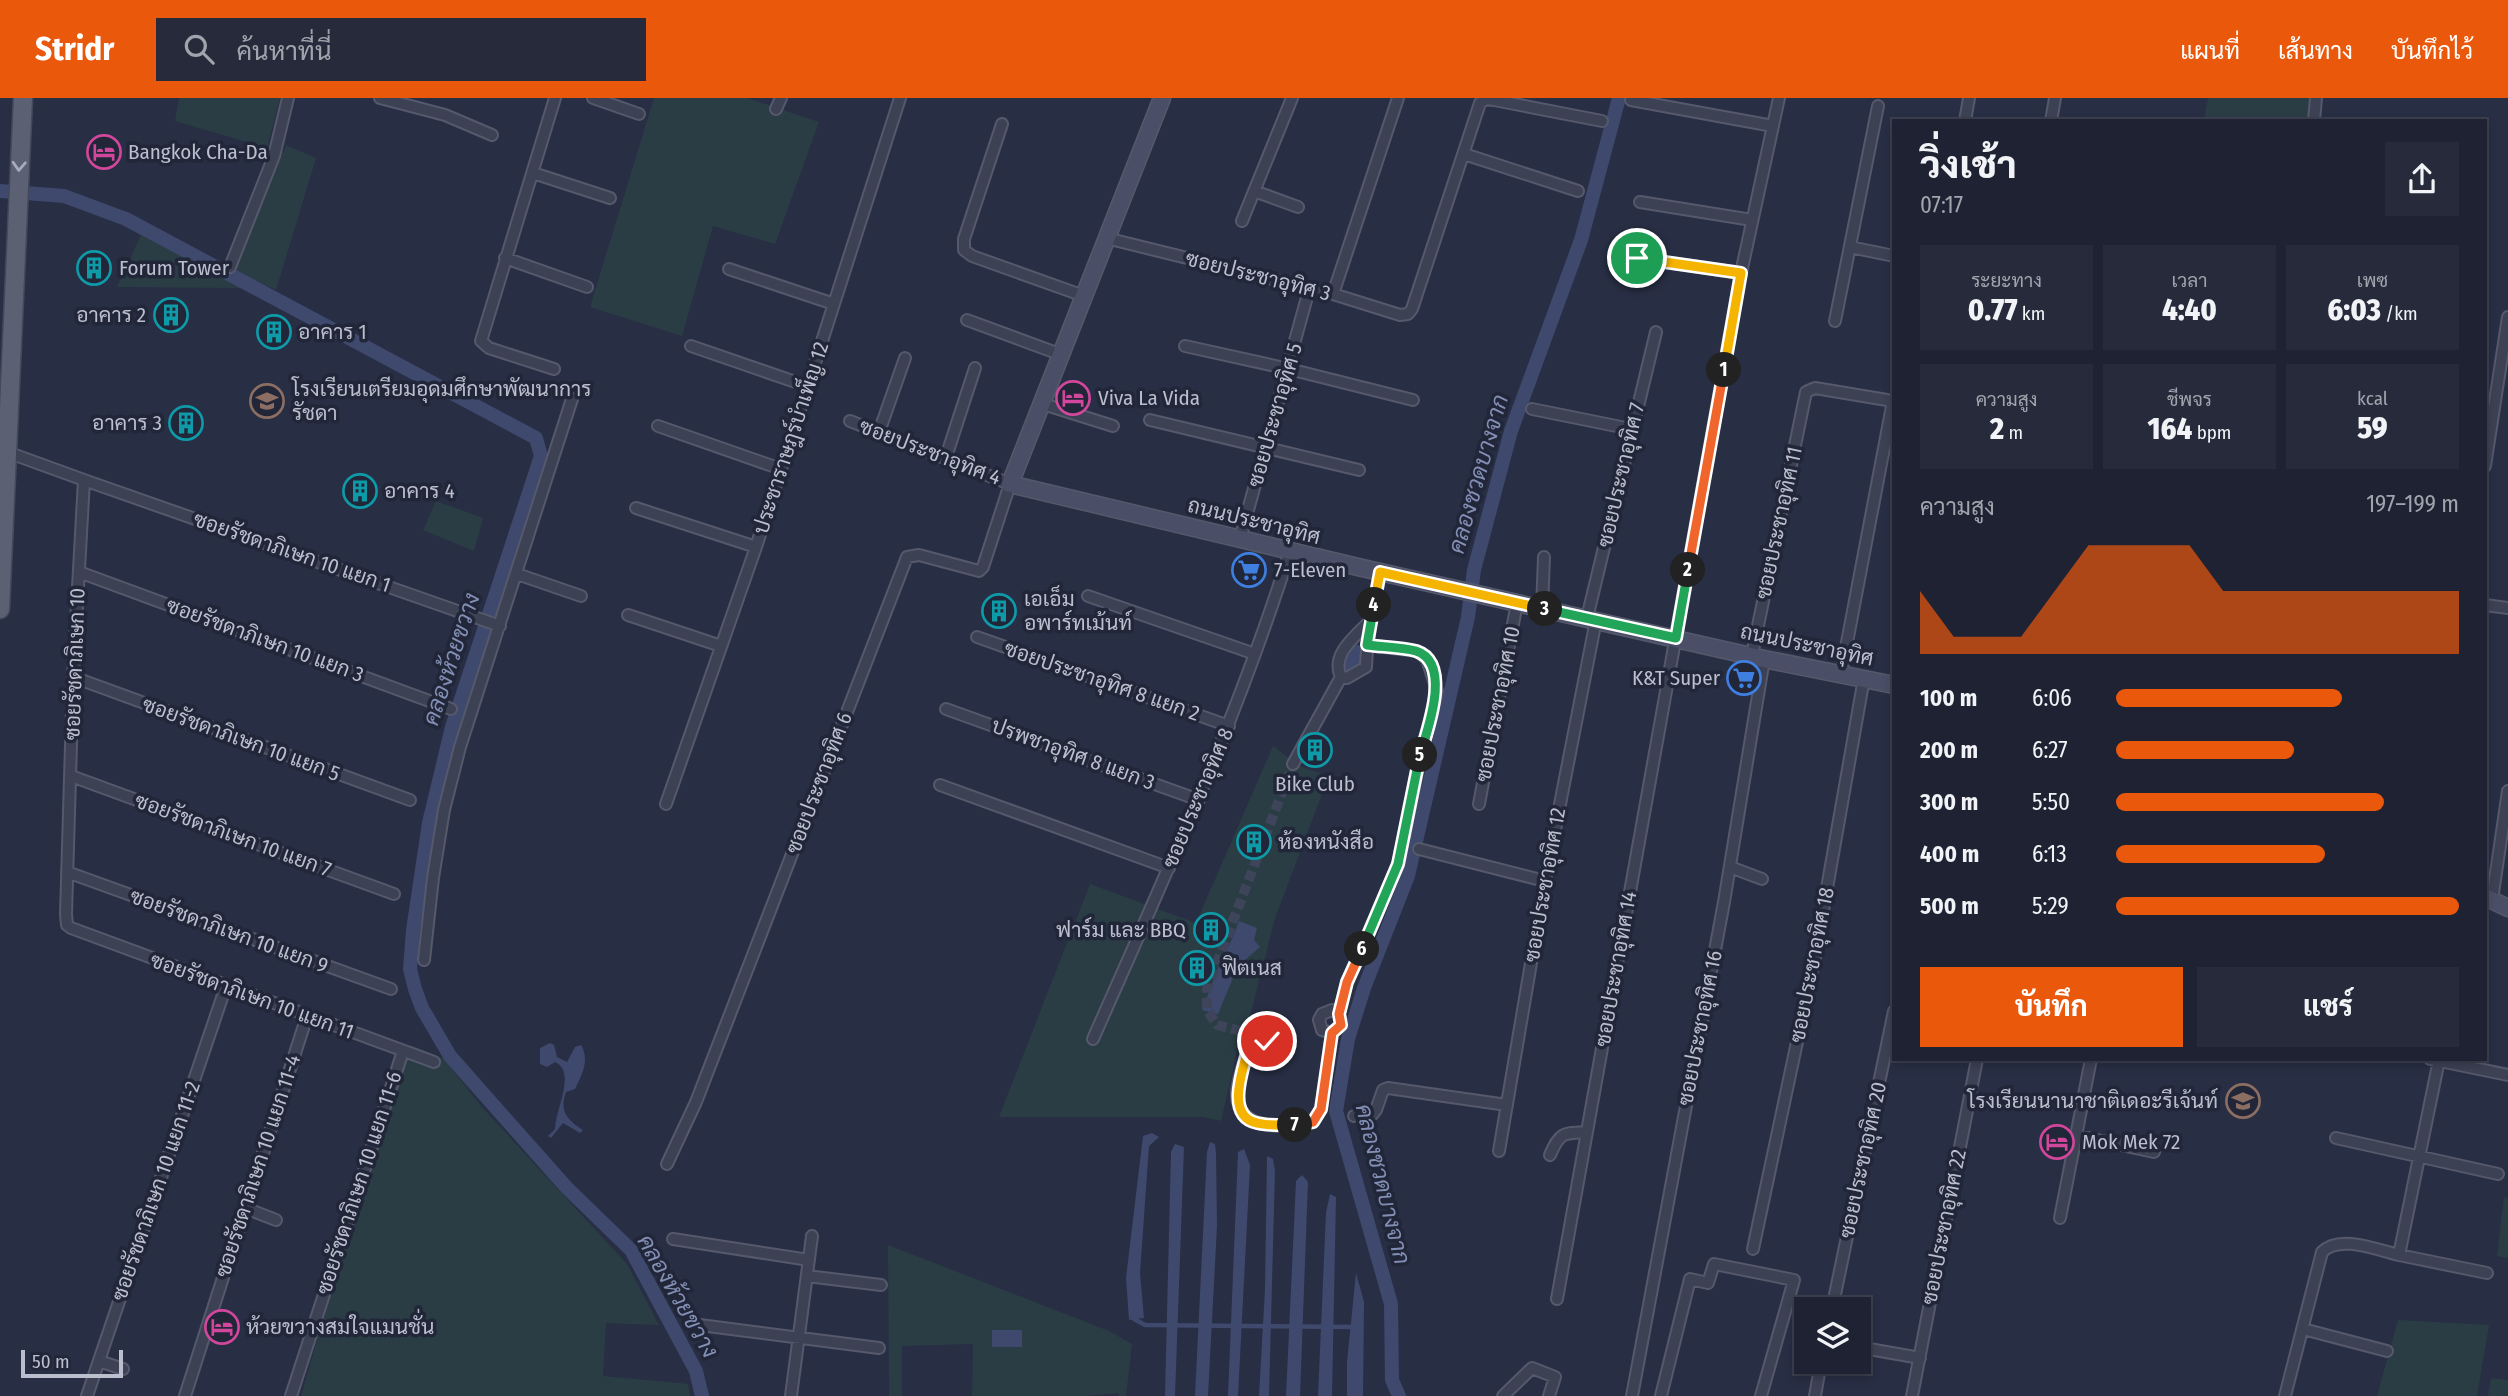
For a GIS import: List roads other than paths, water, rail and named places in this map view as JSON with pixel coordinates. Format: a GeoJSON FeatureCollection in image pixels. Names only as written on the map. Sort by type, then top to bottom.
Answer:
{"type":"FeatureCollection","features":[{"type":"Feature","properties":{"kind":"main road"},"geometry":{"type":"LineString","coordinates":[[0,609],[23,98]]}},
{"type":"Feature","properties":{"kind":"main road"},"geometry":{"type":"LineString","coordinates":[[1010,484],[1162,98]]}},
{"type":"Feature","properties":{"kind":"main road","name":"ถนนประชาอุทิศ"},"geometry":{"type":"LineString","coordinates":[[1010,484],[1380,572],[1892,685]]}},
{"type":"Feature","properties":{"kind":"main road"},"geometry":{"type":"LineString","coordinates":[[2488,898],[2508,908]]}},
{"type":"Feature","properties":{"kind":"street"},"geometry":{"type":"LineString","coordinates":[[230,267],[274,156],[288,98]]}},
{"type":"Feature","properties":{"kind":"street"},"geometry":{"type":"LineString","coordinates":[[380,98],[444,115],[492,135]]}},
{"type":"Feature","properties":{"kind":"street"},"geometry":{"type":"LineString","coordinates":[[554,369],[488,348],[481,341],[555,98]]}},
{"type":"Feature","properties":{"kind":"street"},"geometry":{"type":"LineString","coordinates":[[593,98],[639,114]]}},
{"type":"Feature","properties":{"kind":"street","name":"ประชาราษฎร์บำเพ็ญ 12"},"geometry":{"type":"LineString","coordinates":[[666,804],[756,547],[900,98]]}},
{"type":"Feature","properties":{"kind":"street"},"geometry":{"type":"LineString","coordinates":[[1242,221],[1292,98]]}},
{"type":"Feature","properties":{"kind":"street"},"geometry":{"type":"LineString","coordinates":[[1333,294],[1398,98]]}},
{"type":"Feature","properties":{"kind":"street","name":"ซอยประชาอุทิศ 14"},"geometry":{"type":"LineString","coordinates":[[1557,1299],[1741,273],[1779,98]]}},
{"type":"Feature","properties":{"kind":"street"},"geometry":{"type":"LineString","coordinates":[[1965,119],[1969,98]]}},
{"type":"Feature","properties":{"kind":"street"},"geometry":{"type":"LineString","coordinates":[[2051,119],[2055,98]]}},
{"type":"Feature","properties":{"kind":"street"},"geometry":{"type":"LineString","coordinates":[[2314,119],[2316,98]]}},
{"type":"Feature","properties":{"kind":"street"},"geometry":{"type":"LineString","coordinates":[[1577,191],[1464,154],[1480,103],[1486,99],[1494,100],[1602,121]]}},
{"type":"Feature","properties":{"kind":"street"},"geometry":{"type":"LineString","coordinates":[[1631,100],[1773,126]]}},
{"type":"Feature","properties":{"kind":"street"},"geometry":{"type":"LineString","coordinates":[[1835,321],[1878,106]]}},
{"type":"Feature","properties":{"kind":"street"},"geometry":{"type":"LineString","coordinates":[[1002,124],[964,239],[964,250],[972,256],[1084,296]]}},
{"type":"Feature","properties":{"kind":"street","name":"ซอยประชาอุทิศ 3"},"geometry":{"type":"LineString","coordinates":[[1106,238],[1333,294],[1400,315],[1408,314],[1412,309],[1464,154]]}},
{"type":"Feature","properties":{"kind":"street"},"geometry":{"type":"LineString","coordinates":[[533,173],[610,198]]}},
{"type":"Feature","properties":{"kind":"street"},"geometry":{"type":"LineString","coordinates":[[1254,191],[1298,207]]}},
{"type":"Feature","properties":{"kind":"street"},"geometry":{"type":"LineString","coordinates":[[1640,202],[1752,220]]}},
{"type":"Feature","properties":{"kind":"street"},"geometry":{"type":"LineString","coordinates":[[1850,247],[1892,256]]}},
{"type":"Feature","properties":{"kind":"street"},"geometry":{"type":"LineString","coordinates":[[505,258],[587,287]]}},
{"type":"Feature","properties":{"kind":"street"},"geometry":{"type":"LineString","coordinates":[[1637,258],[1741,273]]}},
{"type":"Feature","properties":{"kind":"street"},"geometry":{"type":"LineString","coordinates":[[729,269],[834,304]]}},
{"type":"Feature","properties":{"kind":"street","name":"ซอยประชาอุทิศ 5"},"geometry":{"type":"LineString","coordinates":[[1240,539],[1309,290]]}},
{"type":"Feature","properties":{"kind":"street"},"geometry":{"type":"LineString","coordinates":[[2487,453],[2508,317]]}},
{"type":"Feature","properties":{"kind":"street"},"geometry":{"type":"LineString","coordinates":[[967,320],[1062,355]]}},
{"type":"Feature","properties":{"kind":"street","name":"ซอยประชาอุทิศ 7"},"geometry":{"type":"LineString","coordinates":[[1591,619],[1631,429],[1656,332]]}},
{"type":"Feature","properties":{"kind":"street"},"geometry":{"type":"LineString","coordinates":[[691,346],[807,386]]}},
{"type":"Feature","properties":{"kind":"street"},"geometry":{"type":"LineString","coordinates":[[1185,346],[1413,400]]}},
{"type":"Feature","properties":{"kind":"street"},"geometry":{"type":"LineString","coordinates":[[879,432],[905,358]]}},
{"type":"Feature","properties":{"kind":"street"},"geometry":{"type":"LineString","coordinates":[[946,457],[975,368]]}},
{"type":"Feature","properties":{"kind":"street","name":"ซอยประชาอุทิศ 11"},"geometry":{"type":"LineString","coordinates":[[1758,657],[1806,392],[1815,388],[1887,400],[1892,406],[1841,674]]}},
{"type":"Feature","properties":{"kind":"street"},"geometry":{"type":"LineString","coordinates":[[424,960],[442,816],[460,747],[572,399]]}},
{"type":"Feature","properties":{"kind":"street"},"geometry":{"type":"LineString","coordinates":[[1043,404],[1113,426]]}},
{"type":"Feature","properties":{"kind":"street"},"geometry":{"type":"LineString","coordinates":[[1532,409],[1631,429]]}},
{"type":"Feature","properties":{"kind":"street"},"geometry":{"type":"LineString","coordinates":[[1150,420],[1359,470]]}},
{"type":"Feature","properties":{"kind":"street","name":"ซอยประชาอุทิศ 4"},"geometry":{"type":"LineString","coordinates":[[850,421],[1010,484]]}},
{"type":"Feature","properties":{"kind":"street"},"geometry":{"type":"LineString","coordinates":[[658,426],[781,469]]}},
{"type":"Feature","properties":{"kind":"street"},"geometry":{"type":"LineString","coordinates":[[7,452],[84,480]]}},
{"type":"Feature","properties":{"kind":"street","name":"ซอยรัชดาภิเษก 10"},"geometry":{"type":"LineString","coordinates":[[71,928],[67,925],[66,914],[67,872],[73,677],[84,480]]}},
{"type":"Feature","properties":{"kind":"street","name":"ซอยรัชดาภิเษก 10 แยก 1"},"geometry":{"type":"LineString","coordinates":[[84,480],[499,625]]}},
{"type":"Feature","properties":{"kind":"street","name":"ซอยประชาอุทิศ 6"},"geometry":{"type":"LineString","coordinates":[[667,1164],[696,1102],[907,557],[919,555],[979,571],[983,567],[1010,484]]}},
{"type":"Feature","properties":{"kind":"street"},"geometry":{"type":"LineString","coordinates":[[636,508],[756,547]]}},
{"type":"Feature","properties":{"kind":"street","name":"ซอยประชาอุทิศ 8"},"geometry":{"type":"LineString","coordinates":[[1093,1039],[1199,800],[1266,629],[1290,551]]}},
{"type":"Feature","properties":{"kind":"street"},"geometry":{"type":"LineString","coordinates":[[1542,608],[1544,557]]}},
{"type":"Feature","properties":{"kind":"street","name":"ซอยรัชดาภิเษก 10 แยก 3"},"geometry":{"type":"LineString","coordinates":[[79,572],[451,709]]}},
{"type":"Feature","properties":{"kind":"street"},"geometry":{"type":"LineString","coordinates":[[1341,677],[1347,678],[1366,667],[1367,645],[1380,572]]}},
{"type":"Feature","properties":{"kind":"street"},"geometry":{"type":"LineString","coordinates":[[517,574],[580,596]]}},
{"type":"Feature","properties":{"kind":"street"},"geometry":{"type":"LineString","coordinates":[[1088,596],[1255,654]]}},
{"type":"Feature","properties":{"kind":"street","name":"ซอยประชาอุทิศ 10"},"geometry":{"type":"LineString","coordinates":[[1479,804],[1517,603]]}},
{"type":"Feature","properties":{"kind":"street"},"geometry":{"type":"LineString","coordinates":[[2487,605],[2508,608]]}},
{"type":"Feature","properties":{"kind":"street"},"geometry":{"type":"LineString","coordinates":[[628,615],[721,646]]}},
{"type":"Feature","properties":{"kind":"street","name":"ซอยประชาอุทิศ 12"},"geometry":{"type":"LineString","coordinates":[[1499,1151],[1591,619]]}},
{"type":"Feature","properties":{"kind":"street"},"geometry":{"type":"LineString","coordinates":[[1341,677],[1337,668],[1339,657],[1371,620]]}},
{"type":"Feature","properties":{"kind":"street","name":"ซอยประชาอุทิศ 8 แยก 2"},"geometry":{"type":"LineString","coordinates":[[976,637],[1228,726]]}},
{"type":"Feature","properties":{"kind":"street"},"geometry":{"type":"LineString","coordinates":[[1249,1046],[1255,1049],[1263,1047],[1268,1037],[1265,1030],[1259,1026],[1244,1032],[1249,1046],[1237,1095],[1242,1114],[1255,1123],[1295,1125],[1313,1122],[1321,1109],[1332,1033],[1341,1025],[1339,1014],[1347,982],[1398,864],[1437,691],[1427,659],[1417,652],[1367,645]]}},
{"type":"Feature","properties":{"kind":"street","name":"ซอยประชาอุทิศ 16"},"geometry":{"type":"LineString","coordinates":[[1632,1396],[1730,867],[1758,657]]}},
{"type":"Feature","properties":{"kind":"street","name":"ซอยรัชดาภิเษก 10 แยก 5"},"geometry":{"type":"LineString","coordinates":[[73,677],[410,800]]}},
{"type":"Feature","properties":{"kind":"street"},"geometry":{"type":"LineString","coordinates":[[1293,764],[1341,677]]}},
{"type":"Feature","properties":{"kind":"street","name":"ซอยประชาอุทิศ 18"},"geometry":{"type":"LineString","coordinates":[[1753,1250],[1814,962],[1864,678]]}},
{"type":"Feature","properties":{"kind":"street","name":"ปรพชาอุทิศ 8 แยก 3"},"geometry":{"type":"LineString","coordinates":[[946,709],[1199,800]]}},
{"type":"Feature","properties":{"kind":"street","name":"ซอยรัชดาภิเษก 10 แยก 7"},"geometry":{"type":"LineString","coordinates":[[71,776],[394,894]]}},
{"type":"Feature","properties":{"kind":"street"},"geometry":{"type":"LineString","coordinates":[[940,785],[1168,868]]}},
{"type":"Feature","properties":{"kind":"street"},"geometry":{"type":"LineString","coordinates":[[2488,898],[2508,791]]}},
{"type":"Feature","properties":{"kind":"street"},"geometry":{"type":"LineString","coordinates":[[1419,849],[1545,881]]}},
{"type":"Feature","properties":{"kind":"street"},"geometry":{"type":"LineString","coordinates":[[1730,867],[1762,879]]}},
{"type":"Feature","properties":{"kind":"street","name":"ซอยรัชดาภิเษก 10 แยก 9"},"geometry":{"type":"LineString","coordinates":[[67,872],[391,989]]}},
{"type":"Feature","properties":{"kind":"street","name":"ซอยรัชดาภิเษก 10 แยก 11"},"geometry":{"type":"LineString","coordinates":[[71,928],[435,1062]]}},
{"type":"Feature","properties":{"kind":"street","name":"ซอยรัชดาภิเษก 10 แยก 11-2"},"geometry":{"type":"LineString","coordinates":[[87,1396],[226,986]]}},
{"type":"Feature","properties":{"kind":"street"},"geometry":{"type":"LineString","coordinates":[[1332,1033],[1325,1032],[1320,1027],[1320,1017],[1328,1010],[1339,1014]]}},
{"type":"Feature","properties":{"kind":"street","name":"ซอยรัชดาภิเษก 10 แยก 11-4"},"geometry":{"type":"LineString","coordinates":[[185,1396],[307,1016]]}},
{"type":"Feature","properties":{"kind":"street","name":"ซอยประชาอุทิศ 20"},"geometry":{"type":"LineString","coordinates":[[1834,1297],[1892,1021]]}},
{"type":"Feature","properties":{"kind":"street","name":"ซอยรัชดาภิเษก 10 แยก 11-6"},"geometry":{"type":"LineString","coordinates":[[291,1396],[403,1051]]}},
{"type":"Feature","properties":{"kind":"street","name":"ซอยประชาอุทิศ 22"},"geometry":{"type":"LineString","coordinates":[[1912,1396],[1977,1061]]}},
{"type":"Feature","properties":{"kind":"street"},"geometry":{"type":"LineString","coordinates":[[2060,1218],[2074,1135],[2091,1061]]}},
{"type":"Feature","properties":{"kind":"street"},"geometry":{"type":"LineString","coordinates":[[2399,1255],[2420,1157],[2435,1061]]}},
{"type":"Feature","properties":{"kind":"street"},"geometry":{"type":"LineString","coordinates":[[2440,1061],[2508,1075]]}},
{"type":"Feature","properties":{"kind":"street"},"geometry":{"type":"LineString","coordinates":[[1354,1116],[1372,1115],[1383,1090],[1388,1088],[1507,1105]]}},
{"type":"Feature","properties":{"kind":"street"},"geometry":{"type":"LineString","coordinates":[[1550,1155],[1558,1138],[1563,1134],[1587,1132]]}},
{"type":"Feature","properties":{"kind":"street"},"geometry":{"type":"LineString","coordinates":[[2074,1135],[2154,1152]]}},
{"type":"Feature","properties":{"kind":"street"},"geometry":{"type":"LineString","coordinates":[[2336,1138],[2498,1174]]}},
{"type":"Feature","properties":{"kind":"street"},"geometry":{"type":"LineString","coordinates":[[245,1208],[276,1220]]}},
{"type":"Feature","properties":{"kind":"street"},"geometry":{"type":"LineString","coordinates":[[791,1396],[812,1236]]}},
{"type":"Feature","properties":{"kind":"street"},"geometry":{"type":"LineString","coordinates":[[673,1239],[809,1259]]}},
{"type":"Feature","properties":{"kind":"street"},"geometry":{"type":"LineString","coordinates":[[2285,1396],[2322,1252],[2329,1245],[2340,1243],[2487,1273]]}},
{"type":"Feature","properties":{"kind":"street"},"geometry":{"type":"LineString","coordinates":[[1661,1396],[1690,1279],[1709,1283],[1714,1264],[1794,1280],[1761,1396]]}},
{"type":"Feature","properties":{"kind":"street"},"geometry":{"type":"LineString","coordinates":[[807,1276],[881,1285]]}},
{"type":"Feature","properties":{"kind":"street"},"geometry":{"type":"LineString","coordinates":[[700,1325],[879,1348]]}},
{"type":"Feature","properties":{"kind":"street"},"geometry":{"type":"LineString","coordinates":[[2303,1329],[2387,1351]]}},
{"type":"Feature","properties":{"kind":"street"},"geometry":{"type":"LineString","coordinates":[[1871,1349],[1920,1357]]}},
{"type":"Feature","properties":{"kind":"street"},"geometry":{"type":"LineString","coordinates":[[99,1361],[123,1369]]}},
{"type":"Feature","properties":{"kind":"street"},"geometry":{"type":"LineString","coordinates":[[1503,1396],[1532,1368],[1555,1377],[1549,1396]]}},
{"type":"Feature","properties":{"kind":"street"},"geometry":{"type":"LineString","coordinates":[[1815,1396],[1819,1374]]}},
{"type":"Feature","properties":{"kind":"water"},"geometry":{"type":"Polygon","coordinates":[[[1355,644],[1361,646],[1360,664],[1347,671],[1342,666],[1355,644]]]}},
{"type":"Feature","properties":{"kind":"water"},"geometry":{"type":"Polygon","coordinates":[[[1239,921],[1257,928],[1254,940],[1260,947],[1238,966],[1218,1014],[1202,1010],[1225,950],[1239,921]]]}},
{"type":"Feature","properties":{"kind":"water"},"geometry":{"type":"Polygon","coordinates":[[[550,1043],[554,1045],[557,1057],[567,1062],[575,1047],[581,1045],[585,1056],[580,1078],[575,1089],[566,1092],[563,1105],[569,1119],[583,1130],[580,1133],[563,1123],[551,1138],[548,1136],[555,1129],[565,1083],[561,1067],[555,1062],[547,1067],[540,1064],[540,1048],[550,1043]]]}},
{"type":"Feature","properties":{"kind":"water"},"geometry":{"type":"Polygon","coordinates":[[[1152,1133],[1159,1137],[1149,1146],[1140,1273],[1144,1318],[1129,1320],[1126,1278],[1143,1136],[1152,1133]]]}},
{"type":"Feature","properties":{"kind":"water"},"geometry":{"type":"Polygon","coordinates":[[[1210,1142],[1215,1144],[1216,1153],[1217,1226],[1208,1396],[1195,1396],[1207,1152],[1210,1142]]]}},
{"type":"Feature","properties":{"kind":"water"},"geometry":{"type":"Polygon","coordinates":[[[1175,1144],[1184,1147],[1175,1396],[1165,1396],[1171,1152],[1175,1144]]]}},
{"type":"Feature","properties":{"kind":"water"},"geometry":{"type":"Polygon","coordinates":[[[1244,1149],[1250,1165],[1238,1396],[1228,1396],[1238,1152],[1244,1149]]]}},
{"type":"Feature","properties":{"kind":"water"},"geometry":{"type":"Polygon","coordinates":[[[1267,1156],[1273,1159],[1275,1171],[1269,1396],[1259,1396],[1265,1289],[1267,1156]]]}},
{"type":"Feature","properties":{"kind":"water"},"geometry":{"type":"Polygon","coordinates":[[[1302,1175],[1308,1182],[1300,1396],[1286,1396],[1296,1181],[1302,1175]]]}},
{"type":"Feature","properties":{"kind":"water"},"geometry":{"type":"Polygon","coordinates":[[[1330,1194],[1336,1197],[1332,1396],[1318,1396],[1326,1212],[1330,1194]]]}},
{"type":"Feature","properties":{"kind":"water"},"geometry":{"type":"Polygon","coordinates":[[[1356,1273],[1364,1302],[1363,1396],[1347,1396],[1347,1362],[1356,1273]]]}},
{"type":"Feature","properties":{"kind":"water"},"geometry":{"type":"Polygon","coordinates":[[[992,1330],[1022,1330],[1022,1347],[992,1347],[992,1330]]]}},
{"type":"Feature","properties":{"kind":"waterway","name":"คลองชวดบางจาก"},"geometry":{"type":"LineString","coordinates":[[1399,1396],[1392,1380],[1391,1304],[1336,1111],[1348,1039],[1364,988],[1408,876],[1468,617],[1474,570],[1511,431],[1581,240],[1619,98]]}},
{"type":"Feature","properties":{"kind":"waterway","name":"คลองห้วยขวาง"},"geometry":{"type":"LineString","coordinates":[[0,191],[64,196],[126,219],[536,438],[541,456],[452,727],[429,823],[410,969],[422,1008],[450,1056],[567,1188],[631,1250],[696,1371],[702,1396]]}},
{"type":"Feature","properties":{"kind":"waterway"},"geometry":{"type":"LineString","coordinates":[[1134,1319],[1145,1325],[1356,1327]]}},
{"type":"Feature","properties":{"kind":"tunnel"},"geometry":{"type":"LineString","coordinates":[[1241,1031],[1217,1025],[1207,1010],[1207,989],[1293,764]]}},
{"type":"Feature","properties":{"kind":"place","name":"Bangkok Cha-Da"},"geometry":{"type":"Point","coordinates":[104,152]}},
{"type":"Feature","properties":{"kind":"place","name":"Forum Tower"},"geometry":{"type":"Point","coordinates":[94,268]}},
{"type":"Feature","properties":{"kind":"place","name":"อาคาร 2"},"geometry":{"type":"Point","coordinates":[171,315]}},
{"type":"Feature","properties":{"kind":"place","name":"อาคาร 1"},"geometry":{"type":"Point","coordinates":[274,332]}},
{"type":"Feature","properties":{"kind":"place","name":"Viva La Vida"},"geometry":{"type":"Point","coordinates":[1073,398]}},
{"type":"Feature","properties":{"kind":"place","name":"โรงเรียนเตรียมอุดมศึกษาพัฒนาการ รัชดา"},"geometry":{"type":"Point","coordinates":[267,401]}},
{"type":"Feature","properties":{"kind":"place","name":"อาคาร 3"},"geometry":{"type":"Point","coordinates":[186,423]}},
{"type":"Feature","properties":{"kind":"place","name":"อาคาร 4"},"geometry":{"type":"Point","coordinates":[360,491]}},
{"type":"Feature","properties":{"kind":"place","name":"7-Eleven"},"geometry":{"type":"Point","coordinates":[1249,570]}},
{"type":"Feature","properties":{"kind":"place","name":"เอเอ็ม อพาร์ทเม้นท์"},"geometry":{"type":"Point","coordinates":[999,611]}},
{"type":"Feature","properties":{"kind":"place","name":"K&T Super"},"geometry":{"type":"Point","coordinates":[1744,678]}},
{"type":"Feature","properties":{"kind":"place","name":"Bike Club"},"geometry":{"type":"Point","coordinates":[1315,750]}},
{"type":"Feature","properties":{"kind":"place","name":"ห้องหนังสือ"},"geometry":{"type":"Point","coordinates":[1254,842]}},
{"type":"Feature","properties":{"kind":"place","name":"ฟาร์ม และ BBQ"},"geometry":{"type":"Point","coordinates":[1211,930]}},
{"type":"Feature","properties":{"kind":"place","name":"ฟิตเนส"},"geometry":{"type":"Point","coordinates":[1197,968]}},
{"type":"Feature","properties":{"kind":"place","name":"โรงเรียนนานาชาติเดอะรีเจ้นท์"},"geometry":{"type":"Point","coordinates":[2243,1101]}},
{"type":"Feature","properties":{"kind":"place","name":"Mok Mek 72"},"geometry":{"type":"Point","coordinates":[2057,1142]}},
{"type":"Feature","properties":{"kind":"place","name":"ห้วยขวางสมใจแมนชั่น"},"geometry":{"type":"Point","coordinates":[222,1327]}}]}
